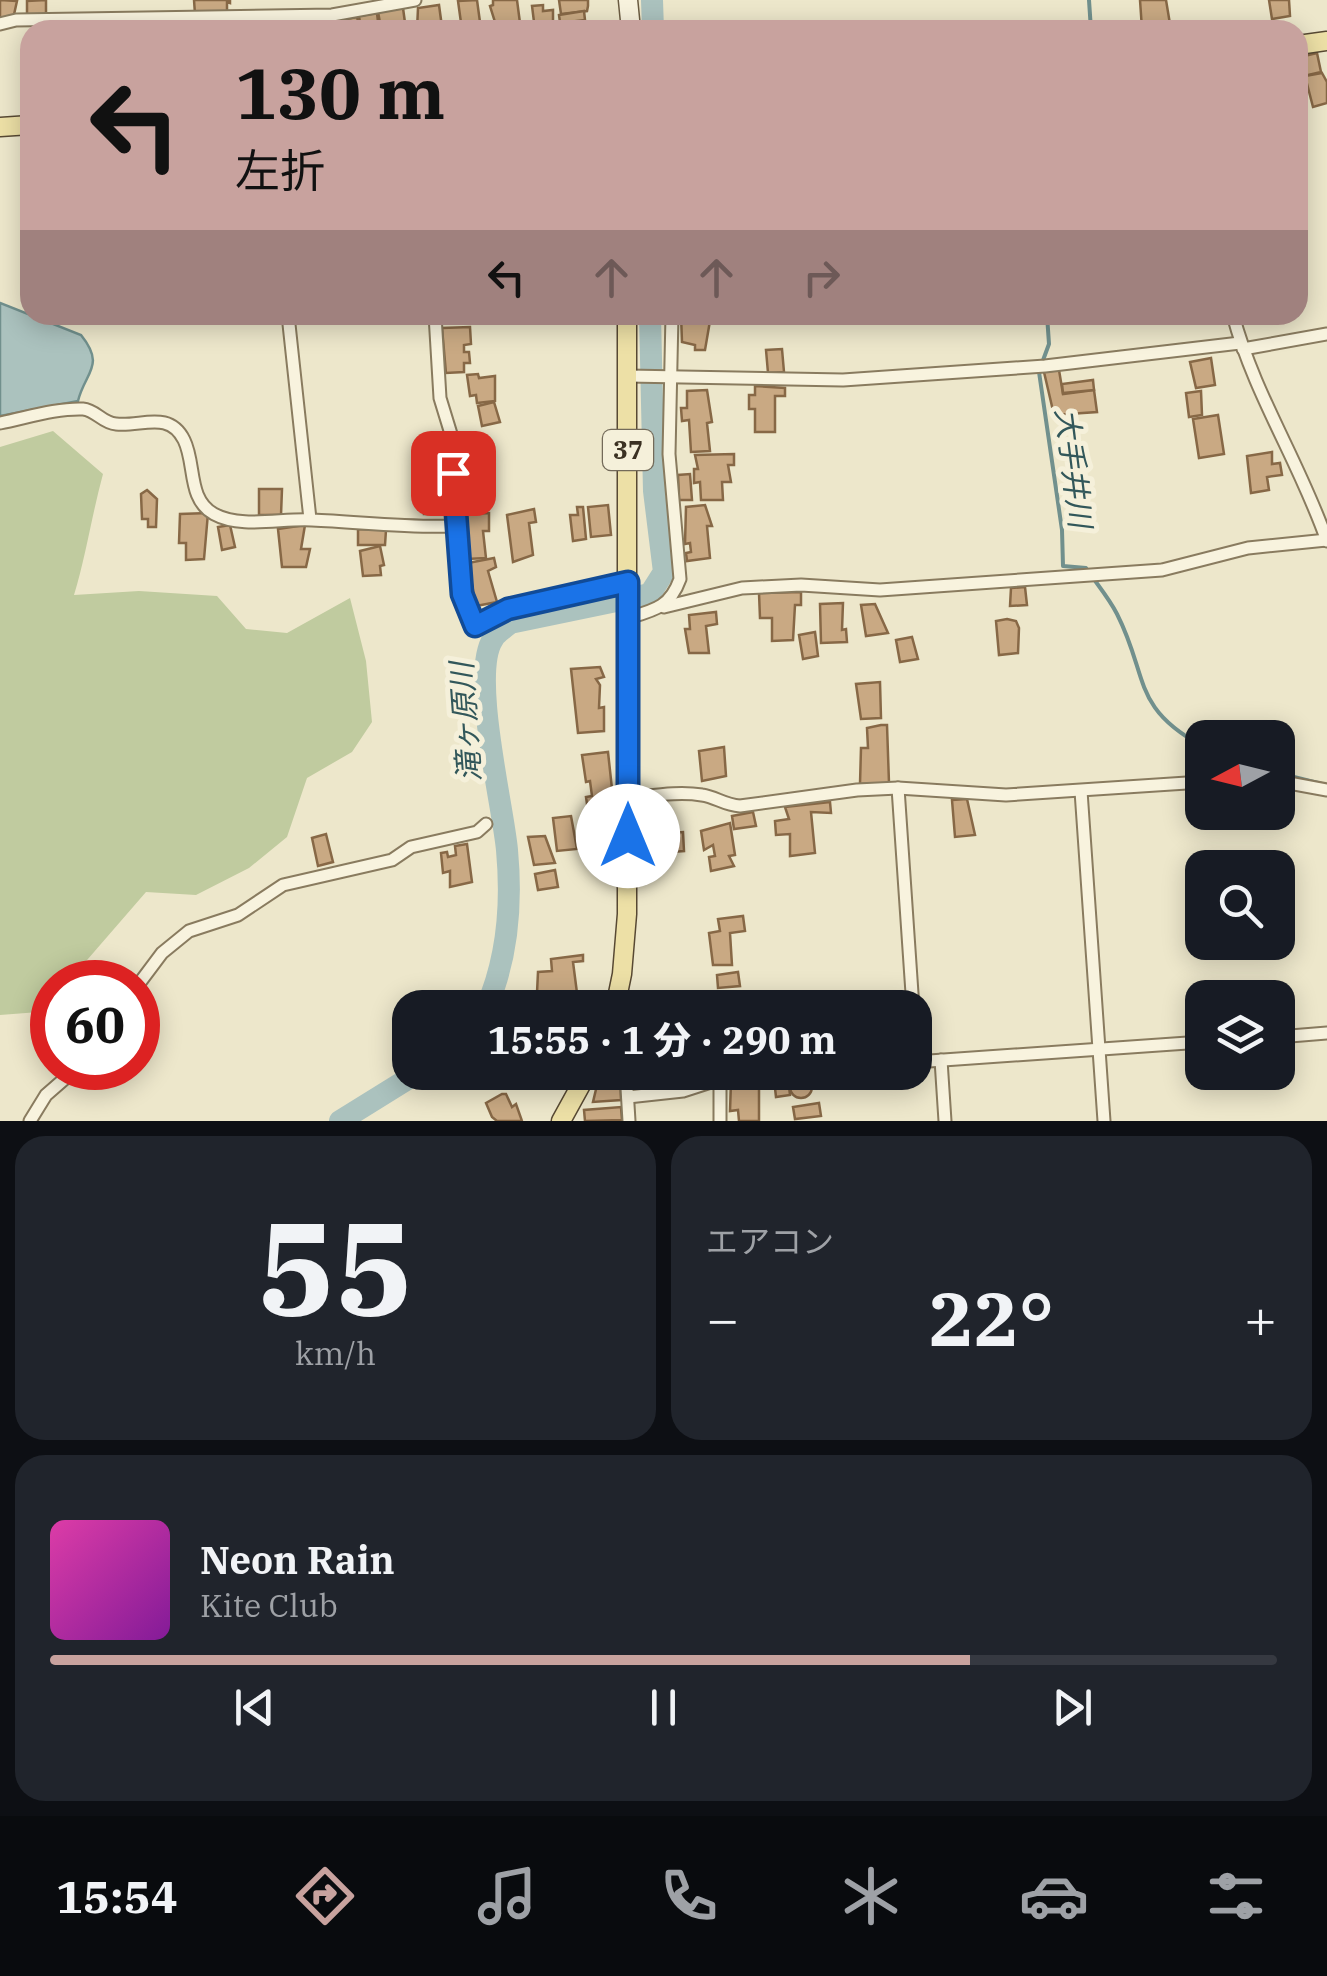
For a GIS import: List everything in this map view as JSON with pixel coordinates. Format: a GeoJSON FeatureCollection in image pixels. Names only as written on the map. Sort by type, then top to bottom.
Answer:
{"type":"FeatureCollection","features":[{"type":"Feature","properties":{"kind":"main road","name":"37"},"geometry":{"type":"LineString","coordinates":[[618,990],[627,914],[632,376],[628,325]]}},
{"type":"Feature","properties":{"kind":"main road"},"geometry":{"type":"LineString","coordinates":[[561,1121],[578,1090]]}},
{"type":"Feature","properties":{"kind":"street"},"geometry":{"type":"LineString","coordinates":[[238,20],[332,16],[415,0]]}},
{"type":"Feature","properties":{"kind":"street"},"geometry":{"type":"LineString","coordinates":[[289,325],[310,519]]}},
{"type":"Feature","properties":{"kind":"street"},"geometry":{"type":"LineString","coordinates":[[436,325],[440,398],[451,434],[462,594],[475,626],[508,609],[628,583]]}},
{"type":"Feature","properties":{"kind":"street"},"geometry":{"type":"LineString","coordinates":[[664,607],[673,598],[680,578],[669,454],[671,325]]}},
{"type":"Feature","properties":{"kind":"street"},"geometry":{"type":"LineString","coordinates":[[628,613],[674,608],[742,588],[802,585],[880,590],[1162,570],[1248,548],[1327,540],[1236,325]]}},
{"type":"Feature","properties":{"kind":"street"},"geometry":{"type":"LineString","coordinates":[[632,376],[843,380],[1045,366],[1327,334]]}},
{"type":"Feature","properties":{"kind":"street"},"geometry":{"type":"LineString","coordinates":[[0,422],[80,409],[119,425],[154,420],[171,424],[182,435],[189,452],[196,493],[203,506],[230,520],[310,519],[394,528],[456,526]]}},
{"type":"Feature","properties":{"kind":"street"},"geometry":{"type":"LineString","coordinates":[[628,798],[708,795],[722,805],[740,806],[898,788],[1006,795],[1185,783]]}},
{"type":"Feature","properties":{"kind":"street"},"geometry":{"type":"LineString","coordinates":[[1295,783],[1327,790]]}},
{"type":"Feature","properties":{"kind":"street"},"geometry":{"type":"LineString","coordinates":[[898,788],[912,990]]}},
{"type":"Feature","properties":{"kind":"street"},"geometry":{"type":"LineString","coordinates":[[1081,791],[1104,1121]]}},
{"type":"Feature","properties":{"kind":"street"},"geometry":{"type":"LineString","coordinates":[[156,960],[189,931],[238,915],[283,885],[392,860],[411,847],[477,832],[486,824]]}},
{"type":"Feature","properties":{"kind":"street"},"geometry":{"type":"LineString","coordinates":[[1295,1035],[1327,1033]]}},
{"type":"Feature","properties":{"kind":"street"},"geometry":{"type":"LineString","coordinates":[[932,1061],[1185,1043]]}},
{"type":"Feature","properties":{"kind":"street"},"geometry":{"type":"LineString","coordinates":[[941,1060],[945,1121]]}},
{"type":"Feature","properties":{"kind":"street"},"geometry":{"type":"LineString","coordinates":[[30,1121],[51,1090]]}},
{"type":"Feature","properties":{"kind":"street"},"geometry":{"type":"LineString","coordinates":[[627,1090],[629,1121]]}},
{"type":"Feature","properties":{"kind":"street"},"geometry":{"type":"LineString","coordinates":[[628,1097],[686,1090]]}},
{"type":"Feature","properties":{"kind":"street"},"geometry":{"type":"LineString","coordinates":[[720,1090],[720,1121]]}},
{"type":"Feature","properties":{"kind":"green space"},"geometry":{"type":"Polygon","coordinates":[[[53,431],[103,474],[74,595],[139,591],[217,596],[246,629],[287,633],[350,598],[366,661],[372,722],[352,752],[307,778],[287,837],[249,868],[196,895],[146,892],[87,960],[30,960],[30,1013],[0,1015],[0,447],[53,431]]]}},
{"type":"Feature","properties":{"kind":"water"},"geometry":{"type":"Polygon","coordinates":[[[0,303],[20,311],[20,325],[56,325],[81,335],[93,362],[78,401],[0,416],[0,303]]]}},
{"type":"Feature","properties":{"kind":"building"},"geometry":{"type":"Polygon","coordinates":[[[0,0],[17,1],[13,19],[0,19],[0,0]]]}},
{"type":"Feature","properties":{"kind":"building"},"geometry":{"type":"Polygon","coordinates":[[[46,0],[46,16],[27,17],[27,1],[46,0]]]}},
{"type":"Feature","properties":{"kind":"building"},"geometry":{"type":"Polygon","coordinates":[[[194,0],[230,0],[230,3],[227,2],[227,13],[195,14],[194,0]]]}},
{"type":"Feature","properties":{"kind":"building"},"geometry":{"type":"Polygon","coordinates":[[[477,0],[480,20],[461,20],[458,1],[477,0]]]}},
{"type":"Feature","properties":{"kind":"building"},"geometry":{"type":"Polygon","coordinates":[[[493,0],[517,0],[520,20],[494,20],[490,6],[493,0]]]}},
{"type":"Feature","properties":{"kind":"building"},"geometry":{"type":"Polygon","coordinates":[[[559,0],[588,0],[587,11],[561,14],[559,0]]]}},
{"type":"Feature","properties":{"kind":"building"},"geometry":{"type":"Polygon","coordinates":[[[1140,0],[1166,0],[1169,20],[1141,20],[1140,0]]]}},
{"type":"Feature","properties":{"kind":"building"},"geometry":{"type":"Polygon","coordinates":[[[1269,0],[1289,0],[1290,16],[1272,19],[1269,0]]]}},
{"type":"Feature","properties":{"kind":"building"},"geometry":{"type":"Polygon","coordinates":[[[439,5],[441,20],[417,20],[418,8],[439,5]]]}},
{"type":"Feature","properties":{"kind":"building"},"geometry":{"type":"Polygon","coordinates":[[[543,5],[543,11],[553,10],[553,20],[534,20],[532,6],[543,5]]]}},
{"type":"Feature","properties":{"kind":"building"},"geometry":{"type":"Polygon","coordinates":[[[403,8],[405,20],[380,20],[378,12],[403,8]]]}},
{"type":"Feature","properties":{"kind":"building"},"geometry":{"type":"Polygon","coordinates":[[[584,11],[585,20],[560,20],[559,15],[584,11]]]}},
{"type":"Feature","properties":{"kind":"building"},"geometry":{"type":"Polygon","coordinates":[[[377,13],[378,20],[360,20],[359,16],[377,13]]]}},
{"type":"Feature","properties":{"kind":"building"},"geometry":{"type":"Polygon","coordinates":[[[1317,53],[1321,72],[1308,75],[1308,55],[1317,53]]]}},
{"type":"Feature","properties":{"kind":"building"},"geometry":{"type":"Polygon","coordinates":[[[1322,73],[1327,82],[1327,103],[1313,107],[1308,75],[1322,73]]]}},
{"type":"Feature","properties":{"kind":"building"},"geometry":{"type":"Polygon","coordinates":[[[681,325],[709,325],[705,350],[695,350],[695,345],[682,342],[681,325]]]}},
{"type":"Feature","properties":{"kind":"building"},"geometry":{"type":"Polygon","coordinates":[[[470,327],[471,344],[464,345],[464,352],[469,352],[470,363],[464,363],[464,372],[446,373],[442,328],[470,327]]]}},
{"type":"Feature","properties":{"kind":"building"},"geometry":{"type":"Polygon","coordinates":[[[782,349],[784,372],[768,373],[766,350],[782,349]]]}},
{"type":"Feature","properties":{"kind":"building"},"geometry":{"type":"Polygon","coordinates":[[[1211,358],[1215,385],[1196,388],[1190,362],[1211,358]]]}},
{"type":"Feature","properties":{"kind":"building"},"geometry":{"type":"Polygon","coordinates":[[[1059,370],[1063,394],[1094,390],[1097,412],[1054,415],[1044,372],[1059,370]]]}},
{"type":"Feature","properties":{"kind":"building"},"geometry":{"type":"Polygon","coordinates":[[[478,374],[479,378],[495,376],[495,401],[477,403],[476,395],[470,396],[467,375],[478,374]]]}},
{"type":"Feature","properties":{"kind":"building"},"geometry":{"type":"Polygon","coordinates":[[[1093,380],[1094,390],[1063,393],[1062,384],[1093,380]]]}},
{"type":"Feature","properties":{"kind":"building"},"geometry":{"type":"Polygon","coordinates":[[[755,386],[785,388],[785,396],[775,396],[775,432],[755,432],[755,409],[749,409],[749,395],[755,395],[755,386]]]}},
{"type":"Feature","properties":{"kind":"building"},"geometry":{"type":"Polygon","coordinates":[[[707,390],[712,422],[707,423],[710,451],[691,452],[689,420],[682,421],[681,408],[687,408],[687,391],[707,390]]]}},
{"type":"Feature","properties":{"kind":"building"},"geometry":{"type":"Polygon","coordinates":[[[1201,391],[1202,415],[1189,417],[1186,393],[1201,391]]]}},
{"type":"Feature","properties":{"kind":"building"},"geometry":{"type":"Polygon","coordinates":[[[494,402],[500,422],[482,426],[478,406],[494,402]]]}},
{"type":"Feature","properties":{"kind":"building"},"geometry":{"type":"Polygon","coordinates":[[[1218,415],[1224,454],[1199,458],[1193,419],[1218,415]]]}},
{"type":"Feature","properties":{"kind":"building"},"geometry":{"type":"Polygon","coordinates":[[[489,440],[492,469],[470,471],[469,462],[465,462],[467,442],[489,440]]]}},
{"type":"Feature","properties":{"kind":"building"},"geometry":{"type":"Polygon","coordinates":[[[1272,452],[1272,464],[1280,463],[1282,475],[1267,477],[1269,490],[1251,493],[1247,456],[1272,452]]]}},
{"type":"Feature","properties":{"kind":"building"},"geometry":{"type":"Polygon","coordinates":[[[734,454],[734,465],[728,465],[731,482],[722,482],[723,500],[701,500],[700,482],[694,483],[694,469],[698,469],[695,455],[734,454]]]}},
{"type":"Feature","properties":{"kind":"building"},"geometry":{"type":"Polygon","coordinates":[[[690,474],[692,500],[679,500],[678,475],[690,474]]]}},
{"type":"Feature","properties":{"kind":"building"},"geometry":{"type":"Polygon","coordinates":[[[259,489],[282,489],[281,515],[259,515],[259,489]]]}},
{"type":"Feature","properties":{"kind":"building"},"geometry":{"type":"Polygon","coordinates":[[[147,490],[157,499],[156,527],[148,527],[148,519],[142,519],[141,494],[147,490]]]}},
{"type":"Feature","properties":{"kind":"building"},"geometry":{"type":"Polygon","coordinates":[[[424,499],[443,502],[443,514],[424,514],[424,499]]]}},
{"type":"Feature","properties":{"kind":"building"},"geometry":{"type":"Polygon","coordinates":[[[608,505],[611,535],[591,537],[588,507],[608,505]]]}},
{"type":"Feature","properties":{"kind":"building"},"geometry":{"type":"Polygon","coordinates":[[[705,505],[712,526],[707,526],[710,558],[687,561],[686,553],[691,552],[690,543],[685,544],[686,507],[705,505]]]}},
{"type":"Feature","properties":{"kind":"building"},"geometry":{"type":"Polygon","coordinates":[[[577,507],[583,507],[586,539],[573,541],[570,515],[578,515],[577,507]]]}},
{"type":"Feature","properties":{"kind":"building"},"geometry":{"type":"Polygon","coordinates":[[[534,509],[536,522],[529,523],[533,555],[513,562],[507,515],[534,509]]]}},
{"type":"Feature","properties":{"kind":"building"},"geometry":{"type":"Polygon","coordinates":[[[208,513],[204,559],[186,560],[186,543],[179,543],[180,514],[208,513]]]}},
{"type":"Feature","properties":{"kind":"building"},"geometry":{"type":"Polygon","coordinates":[[[489,513],[489,531],[483,531],[486,558],[467,559],[461,514],[489,513]]]}},
{"type":"Feature","properties":{"kind":"building"},"geometry":{"type":"Polygon","coordinates":[[[230,525],[235,547],[222,550],[218,527],[230,525]]]}},
{"type":"Feature","properties":{"kind":"building"},"geometry":{"type":"Polygon","coordinates":[[[305,525],[301,549],[310,549],[306,567],[282,567],[278,529],[305,525]]]}},
{"type":"Feature","properties":{"kind":"building"},"geometry":{"type":"Polygon","coordinates":[[[358,529],[386,530],[385,545],[358,545],[358,529]]]}},
{"type":"Feature","properties":{"kind":"building"},"geometry":{"type":"Polygon","coordinates":[[[380,546],[384,565],[380,566],[381,575],[363,576],[360,551],[380,546]]]}},
{"type":"Feature","properties":{"kind":"building"},"geometry":{"type":"Polygon","coordinates":[[[494,558],[496,567],[488,571],[497,602],[476,606],[468,563],[494,558]]]}},
{"type":"Feature","properties":{"kind":"building"},"geometry":{"type":"Polygon","coordinates":[[[1025,587],[1027,605],[1010,606],[1011,588],[1025,587]]]}},
{"type":"Feature","properties":{"kind":"building"},"geometry":{"type":"Polygon","coordinates":[[[801,592],[801,605],[795,605],[793,640],[772,641],[772,618],[760,618],[759,593],[801,592]]]}},
{"type":"Feature","properties":{"kind":"building"},"geometry":{"type":"Polygon","coordinates":[[[843,603],[842,630],[846,629],[847,642],[821,643],[820,604],[843,603]]]}},
{"type":"Feature","properties":{"kind":"building"},"geometry":{"type":"Polygon","coordinates":[[[875,604],[888,633],[866,636],[861,605],[875,604]]]}},
{"type":"Feature","properties":{"kind":"building"},"geometry":{"type":"Polygon","coordinates":[[[716,612],[717,624],[706,626],[709,653],[689,653],[685,629],[690,629],[689,615],[716,612]]]}},
{"type":"Feature","properties":{"kind":"building"},"geometry":{"type":"Polygon","coordinates":[[[996,621],[1016,621],[1019,628],[1018,653],[999,655],[996,621]]]}},
{"type":"Feature","properties":{"kind":"building"},"geometry":{"type":"Polygon","coordinates":[[[815,632],[818,656],[803,659],[799,635],[815,632]]]}},
{"type":"Feature","properties":{"kind":"building"},"geometry":{"type":"Polygon","coordinates":[[[912,637],[918,659],[900,662],[896,640],[912,637]]]}},
{"type":"Feature","properties":{"kind":"building"},"geometry":{"type":"Polygon","coordinates":[[[600,667],[604,677],[596,679],[600,685],[599,708],[604,707],[604,731],[578,733],[571,669],[600,667]]]}},
{"type":"Feature","properties":{"kind":"building"},"geometry":{"type":"Polygon","coordinates":[[[880,682],[881,718],[861,719],[856,684],[880,682]]]}},
{"type":"Feature","properties":{"kind":"building"},"geometry":{"type":"Polygon","coordinates":[[[887,725],[889,783],[860,784],[861,748],[868,748],[867,728],[887,725]]]}},
{"type":"Feature","properties":{"kind":"building"},"geometry":{"type":"Polygon","coordinates":[[[724,747],[726,776],[702,781],[699,751],[724,747]]]}},
{"type":"Feature","properties":{"kind":"building"},"geometry":{"type":"Polygon","coordinates":[[[608,752],[613,798],[587,804],[586,797],[592,796],[582,755],[608,752]]]}},
{"type":"Feature","properties":{"kind":"building"},"geometry":{"type":"Polygon","coordinates":[[[967,799],[975,835],[955,837],[952,800],[967,799]]]}},
{"type":"Feature","properties":{"kind":"building"},"geometry":{"type":"Polygon","coordinates":[[[830,802],[831,813],[811,812],[815,853],[790,856],[790,834],[776,835],[775,821],[789,819],[785,807],[830,802]]]}},
{"type":"Feature","properties":{"kind":"building"},"geometry":{"type":"Polygon","coordinates":[[[667,803],[675,825],[669,826],[670,833],[683,832],[684,851],[672,852],[671,844],[664,845],[665,854],[653,855],[655,869],[639,870],[637,838],[653,837],[652,826],[647,826],[645,804],[667,803]]]}},
{"type":"Feature","properties":{"kind":"building"},"geometry":{"type":"Polygon","coordinates":[[[753,812],[756,826],[734,829],[732,816],[753,812]]]}},
{"type":"Feature","properties":{"kind":"building"},"geometry":{"type":"Polygon","coordinates":[[[571,816],[577,849],[557,851],[553,818],[571,816]]]}},
{"type":"Feature","properties":{"kind":"building"},"geometry":{"type":"Polygon","coordinates":[[[730,823],[735,855],[729,856],[734,866],[711,871],[709,857],[715,856],[713,845],[704,850],[701,831],[730,823]]]}},
{"type":"Feature","properties":{"kind":"building"},"geometry":{"type":"Polygon","coordinates":[[[326,834],[333,862],[318,866],[312,838],[326,834]]]}},
{"type":"Feature","properties":{"kind":"building"},"geometry":{"type":"Polygon","coordinates":[[[545,836],[555,863],[534,865],[528,837],[545,836]]]}},
{"type":"Feature","properties":{"kind":"building"},"geometry":{"type":"Polygon","coordinates":[[[467,844],[472,882],[450,887],[450,871],[443,873],[441,853],[447,852],[448,857],[456,855],[455,846],[467,844]]]}},
{"type":"Feature","properties":{"kind":"building"},"geometry":{"type":"Polygon","coordinates":[[[555,870],[558,887],[538,890],[535,874],[555,870]]]}},
{"type":"Feature","properties":{"kind":"building"},"geometry":{"type":"Polygon","coordinates":[[[743,916],[745,931],[730,933],[732,965],[713,965],[709,933],[720,931],[718,919],[743,916]]]}},
{"type":"Feature","properties":{"kind":"building"},"geometry":{"type":"Polygon","coordinates":[[[583,955],[583,961],[573,962],[577,990],[537,990],[538,972],[552,971],[551,959],[583,955]]]}},
{"type":"Feature","properties":{"kind":"building"},"geometry":{"type":"Polygon","coordinates":[[[738,972],[740,986],[718,988],[717,975],[738,972]]]}},
{"type":"Feature","properties":{"kind":"building"},"geometry":{"type":"Polygon","coordinates":[[[596,1090],[621,1090],[621,1100],[593,1102],[596,1090]]]}},
{"type":"Feature","properties":{"kind":"building"},"geometry":{"type":"Polygon","coordinates":[[[731,1090],[759,1090],[759,1121],[739,1121],[738,1110],[730,1111],[731,1090]]]}},
{"type":"Feature","properties":{"kind":"building"},"geometry":{"type":"Polygon","coordinates":[[[775,1090],[789,1090],[790,1095],[776,1097],[775,1090]]]}},
{"type":"Feature","properties":{"kind":"building"},"geometry":{"type":"Polygon","coordinates":[[[791,1090],[811,1090],[801,1098],[791,1090]]]}},
{"type":"Feature","properties":{"kind":"building"},"geometry":{"type":"Polygon","coordinates":[[[506,1094],[512,1107],[516,1104],[522,1121],[497,1121],[492,1117],[486,1103],[506,1094]]]}},
{"type":"Feature","properties":{"kind":"building"},"geometry":{"type":"Polygon","coordinates":[[[819,1103],[821,1116],[795,1119],[793,1107],[819,1103]]]}},
{"type":"Feature","properties":{"kind":"building"},"geometry":{"type":"Polygon","coordinates":[[[621,1107],[622,1120],[585,1121],[584,1110],[621,1107]]]}},
{"type":"Feature","properties":{"kind":"waterway","name":"滝ヶ原川"},"geometry":{"type":"LineString","coordinates":[[652,0],[653,20]]}},
{"type":"Feature","properties":{"kind":"waterway","name":"大手井川"},"geometry":{"type":"LineString","coordinates":[[1089,0],[1090,20]]}},
{"type":"Feature","properties":{"kind":"waterway","name":"滝ヶ原川"},"geometry":{"type":"LineString","coordinates":[[493,990],[504,950],[509,890],[507,850],[486,709],[487,656],[494,637],[510,623],[650,594],[664,572],[654,491],[650,325]]}},
{"type":"Feature","properties":{"kind":"waterway","name":"大手井川"},"geometry":{"type":"LineString","coordinates":[[1042,363],[1049,344],[1048,325]]}},
{"type":"Feature","properties":{"kind":"waterway","name":"大手井川"},"geometry":{"type":"LineString","coordinates":[[1039,372],[1062,530],[1063,566],[1086,568],[1117,614],[1152,704],[1185,736]]}},
{"type":"Feature","properties":{"kind":"waterway","name":"大手井川"},"geometry":{"type":"LineString","coordinates":[[1295,777],[1322,784]]}},
{"type":"Feature","properties":{"kind":"waterway","name":"滝ヶ原川"},"geometry":{"type":"LineString","coordinates":[[340,1121],[392,1089]]}},
{"type":"Feature","properties":{"kind":"route"},"geometry":{"type":"LineString","coordinates":[[453,473],[462,594],[475,626],[508,609],[628,582],[628,836]]}}]}
